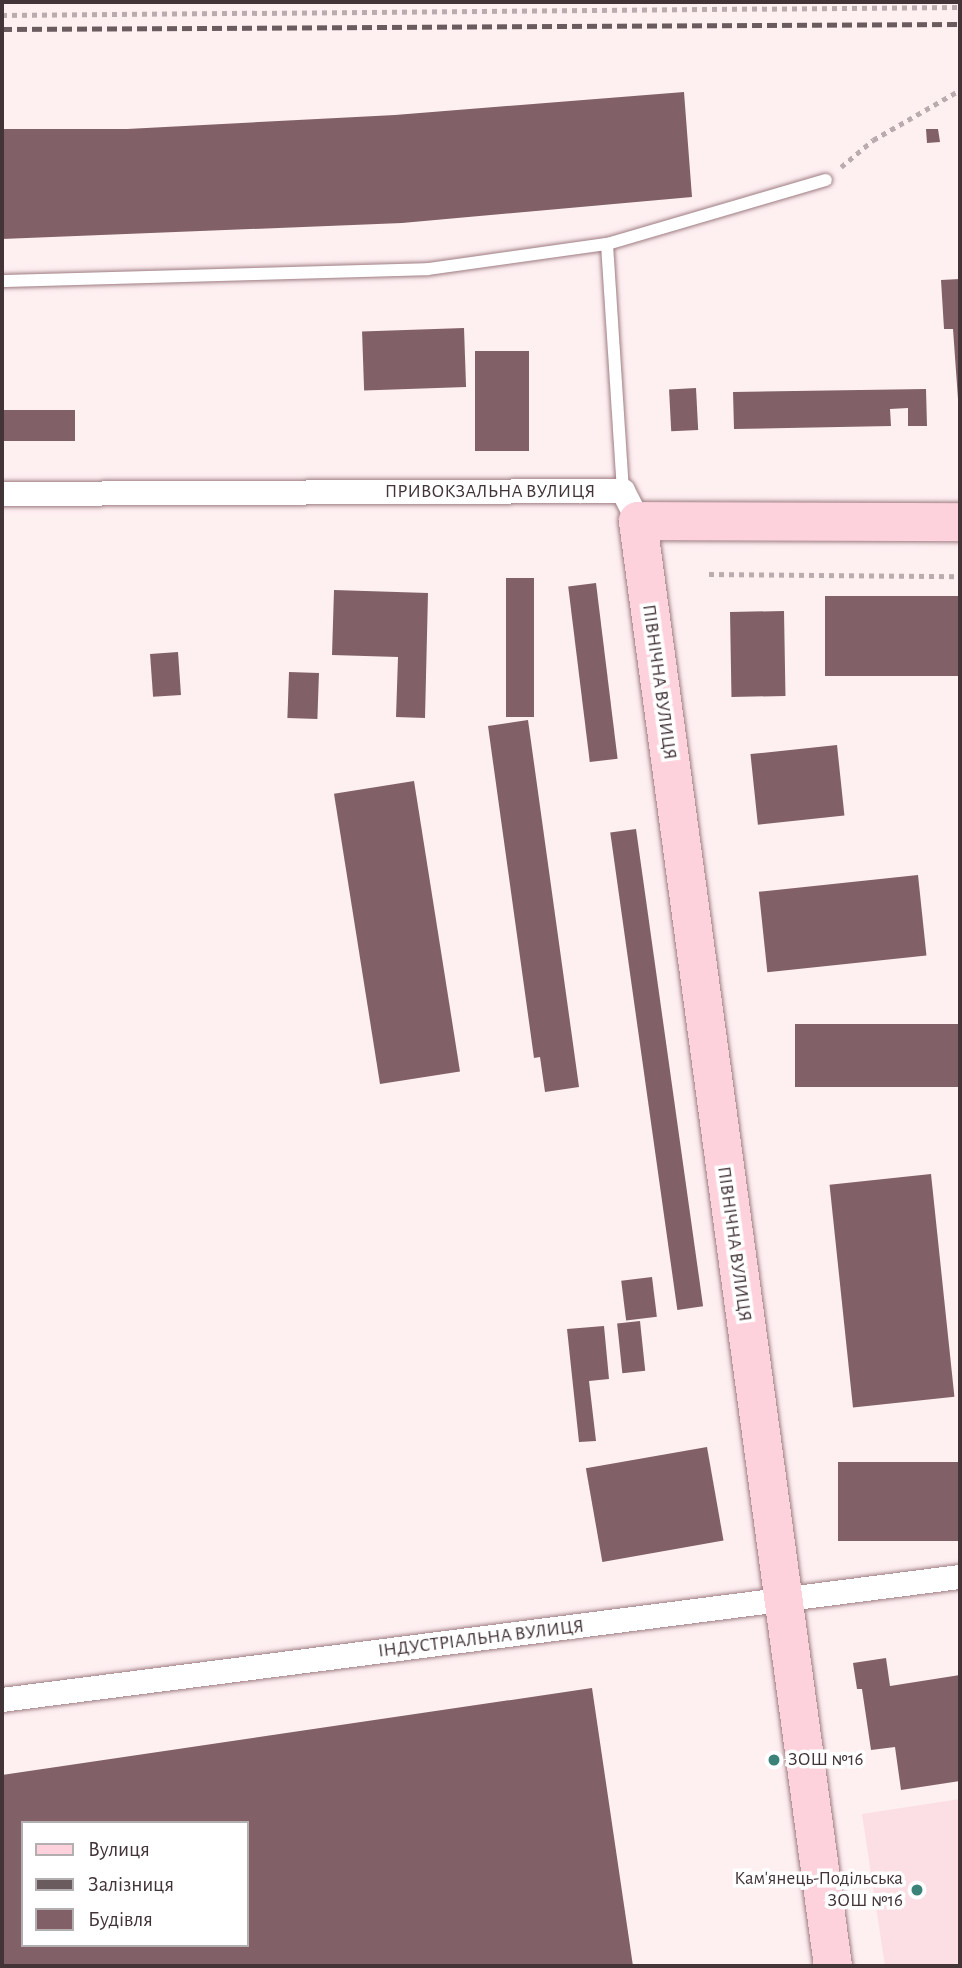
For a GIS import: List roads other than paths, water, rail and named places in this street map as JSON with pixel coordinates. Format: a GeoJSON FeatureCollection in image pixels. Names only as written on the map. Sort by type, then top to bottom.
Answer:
{"type":"FeatureCollection","features":[{"type":"Feature","properties":{"kind":"main road","name":"ПРИВОКЗАЛЬНА ВУЛИЦЯ"},"geometry":{"type":"LineString","coordinates":[[630,506],[960,522]]}},
{"type":"Feature","properties":{"kind":"main road","name":"ПІВНІЧНА ВУЛИЦЯ"},"geometry":{"type":"LineString","coordinates":[[630,506],[833,1966]]}},
{"type":"Feature","properties":{"kind":"street","name":"ПРИВОКЗАЛЬНА ВУЛИЦЯ"},"geometry":{"type":"LineString","coordinates":[[2,494],[630,506]]}},
{"type":"Feature","properties":{"kind":"street","name":"ІНДУСТРІАЛЬНА ВУЛИЦЯ"},"geometry":{"type":"LineString","coordinates":[[2,1700],[960,1577]]}},
{"type":"Feature","properties":{"kind":"lane"},"geometry":{"type":"LineString","coordinates":[[2,281],[428,269],[607,244],[826,180]]}},
{"type":"Feature","properties":{"kind":"lane"},"geometry":{"type":"LineString","coordinates":[[607,244],[630,506]]}},
{"type":"Feature","properties":{"kind":"railway"},"geometry":{"type":"LineString","coordinates":[[2,29],[960,24]]}},
{"type":"Feature","properties":{"kind":"place","name":"ЗОШ №16"},"geometry":{"type":"Point","coordinates":[774,1760]}},
{"type":"Feature","properties":{"kind":"place","name":"Кам'янець-Подільська ЗОШ №16"},"geometry":{"type":"Point","coordinates":[917,1890]}}]}
